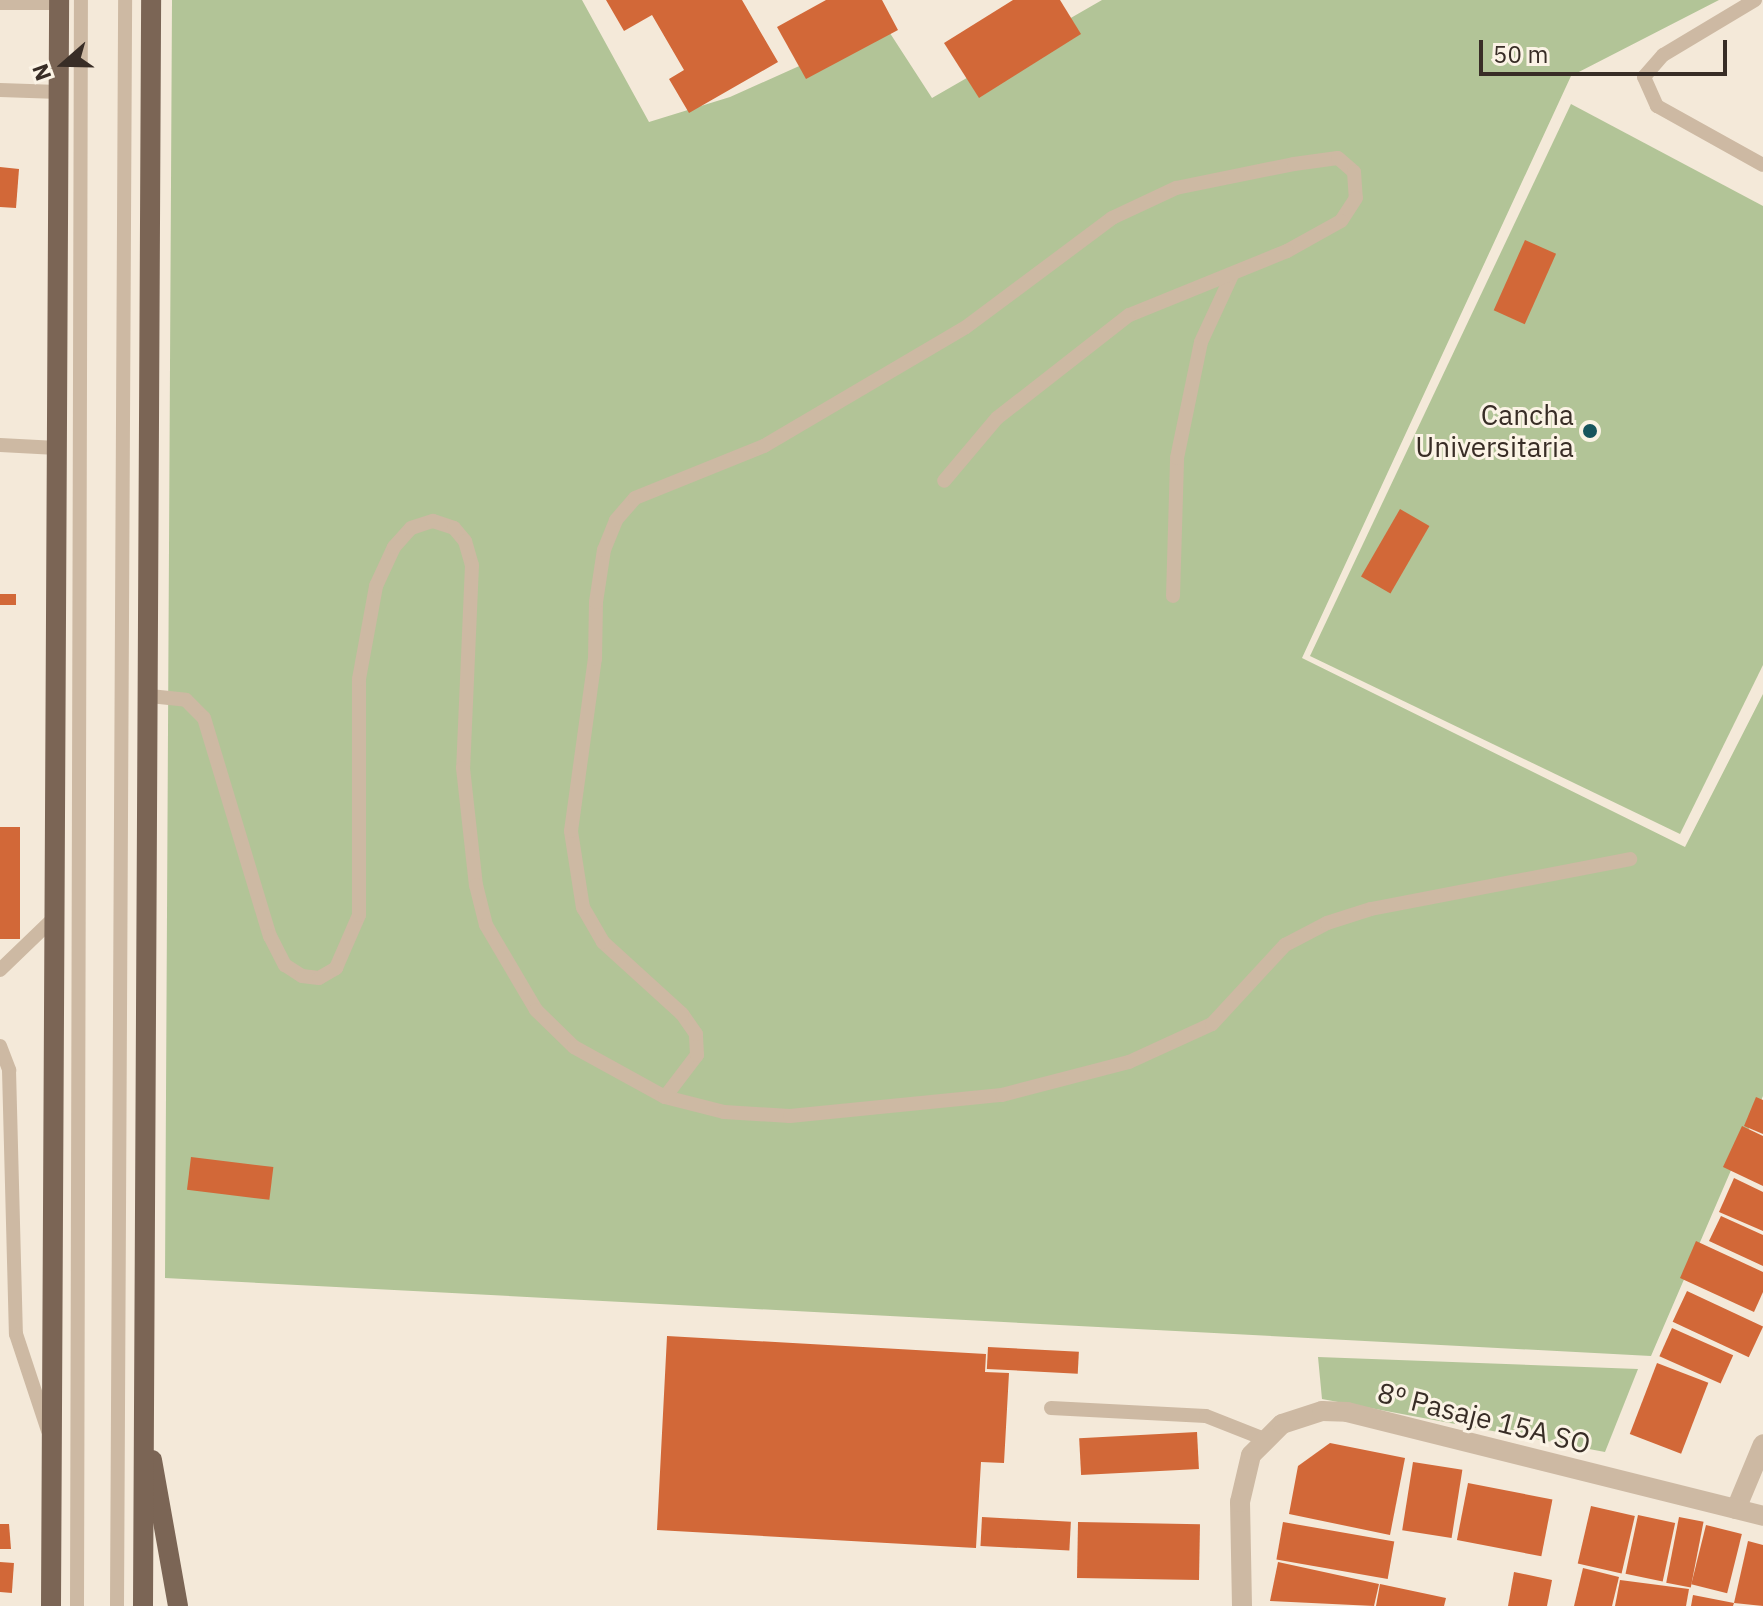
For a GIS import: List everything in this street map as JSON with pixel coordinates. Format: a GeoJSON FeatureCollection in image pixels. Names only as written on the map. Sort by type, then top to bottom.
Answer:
{"type":"FeatureCollection","features":[{"type":"Feature","properties":{"kind":"main road"},"geometry":{"type":"LineString","coordinates":[[143,1606],[142,1414],[150,696],[151,0]]}},
{"type":"Feature","properties":{"kind":"main road"},"geometry":{"type":"LineString","coordinates":[[51,1606],[48,1431],[58,914],[59,2]]}},
{"type":"Feature","properties":{"kind":"main road"},"geometry":{"type":"LineString","coordinates":[[142,1414],[178,1606]]}},
{"type":"Feature","properties":{"kind":"street","name":"8º Pasaje 15A SO"},"geometry":{"type":"LineString","coordinates":[[1264,1439],[1301,1417],[1347,1412],[1763,1516]]}},
{"type":"Feature","properties":{"kind":"street"},"geometry":{"type":"LineString","coordinates":[[1242,1606],[1240,1502],[1247,1466],[1264,1439]]}},
{"type":"Feature","properties":{"kind":"street"},"geometry":{"type":"LineString","coordinates":[[1736,1509],[1763,1444]]}},
{"type":"Feature","properties":{"kind":"lane"},"geometry":{"type":"LineString","coordinates":[[77,1606],[81,0]]}},
{"type":"Feature","properties":{"kind":"lane"},"geometry":{"type":"LineString","coordinates":[[117,1606],[125,0]]}},
{"type":"Feature","properties":{"kind":"lane"},"geometry":{"type":"LineString","coordinates":[[1755,0],[1663,55],[1644,77],[1657,106],[1763,165]]}},
{"type":"Feature","properties":{"kind":"lane"},"geometry":{"type":"LineString","coordinates":[[0,3],[59,2]]}},
{"type":"Feature","properties":{"kind":"lane"},"geometry":{"type":"LineString","coordinates":[[0,90],[59,92]]}},
{"type":"Feature","properties":{"kind":"lane"},"geometry":{"type":"LineString","coordinates":[[665,1097],[697,1055],[696,1034],[682,1014],[603,942],[583,908],[571,831],[595,659],[596,602],[604,550],[616,520],[635,498],[764,446],[966,327],[1112,218],[1176,188],[1294,164],[1338,158],[1354,172],[1356,198],[1341,221],[1232,275],[1129,315],[997,418],[944,481]]}},
{"type":"Feature","properties":{"kind":"lane"},"geometry":{"type":"LineString","coordinates":[[1173,596],[1177,458],[1201,342],[1232,275]]}},
{"type":"Feature","properties":{"kind":"lane"},"geometry":{"type":"LineString","coordinates":[[0,445],[57,448]]}},
{"type":"Feature","properties":{"kind":"lane"},"geometry":{"type":"LineString","coordinates":[[150,696],[186,700],[204,718],[270,936],[285,965],[302,976],[319,978],[336,968],[359,915],[359,679],[376,586],[394,547],[411,528],[433,521],[454,528],[465,541],[472,565],[463,768],[476,885],[486,925],[510,974],[545,1020],[574,1047],[665,1097],[724,1112],[790,1116],[1002,1095],[1129,1062],[1212,1024],[1285,945],[1327,923],[1371,909],[1630,859]]}},
{"type":"Feature","properties":{"kind":"lane"},"geometry":{"type":"LineString","coordinates":[[0,970],[23,953],[58,914]]}},
{"type":"Feature","properties":{"kind":"lane"},"geometry":{"type":"LineString","coordinates":[[0,1046],[9,1070],[16,1334],[48,1431]]}},
{"type":"Feature","properties":{"kind":"lane"},"geometry":{"type":"LineString","coordinates":[[1051,1408],[1206,1416],[1264,1439]]}},
{"type":"Feature","properties":{"kind":"green space"},"geometry":{"type":"Polygon","coordinates":[[[172,0],[582,0],[649,122],[730,97],[886,27],[932,98],[1102,0],[1719,0],[1571,76],[1302,658],[1685,847],[1763,694],[1763,1096],[1651,1356],[165,1278],[172,0]]]}},
{"type":"Feature","properties":{"kind":"green space","name":"Cancha Universitaria"},"geometry":{"type":"Polygon","coordinates":[[[1571,104],[1763,206],[1763,665],[1680,834],[1310,656],[1571,104]]]}},
{"type":"Feature","properties":{"kind":"green space"},"geometry":{"type":"Polygon","coordinates":[[[1318,1357],[1638,1369],[1605,1452],[1322,1399],[1318,1357]]]}},
{"type":"Feature","properties":{"kind":"building"},"geometry":{"type":"Polygon","coordinates":[[[606,0],[742,0],[778,62],[689,113],[669,79],[684,70],[652,15],[624,31],[606,0]]]}},
{"type":"Feature","properties":{"kind":"building"},"geometry":{"type":"Polygon","coordinates":[[[826,0],[882,0],[898,30],[806,79],[777,27],[826,0]]]}},
{"type":"Feature","properties":{"kind":"building"},"geometry":{"type":"Polygon","coordinates":[[[1013,0],[1060,0],[1081,34],[979,98],[944,43],[1013,0]]]}},
{"type":"Feature","properties":{"kind":"building"},"geometry":{"type":"Polygon","coordinates":[[[0,167],[19,169],[16,208],[0,207],[0,167]]]}},
{"type":"Feature","properties":{"kind":"building"},"geometry":{"type":"Polygon","coordinates":[[[1525,240],[1556,254],[1525,324],[1494,310],[1525,240]]]}},
{"type":"Feature","properties":{"kind":"building"},"geometry":{"type":"Polygon","coordinates":[[[1400,509],[1429,526],[1390,594],[1361,577],[1400,509]]]}},
{"type":"Feature","properties":{"kind":"building"},"geometry":{"type":"Polygon","coordinates":[[[0,594],[16,594],[16,605],[0,605],[0,594]]]}},
{"type":"Feature","properties":{"kind":"building"},"geometry":{"type":"Polygon","coordinates":[[[0,827],[20,827],[20,939],[0,939],[0,827]]]}},
{"type":"Feature","properties":{"kind":"building"},"geometry":{"type":"Polygon","coordinates":[[[1756,1097],[1763,1100],[1763,1134],[1744,1126],[1756,1097]]]}},
{"type":"Feature","properties":{"kind":"building"},"geometry":{"type":"Polygon","coordinates":[[[1742,1126],[1763,1136],[1763,1186],[1723,1167],[1742,1126]]]}},
{"type":"Feature","properties":{"kind":"building"},"geometry":{"type":"Polygon","coordinates":[[[191,1157],[273,1167],[269,1200],[187,1190],[191,1157]]]}},
{"type":"Feature","properties":{"kind":"building"},"geometry":{"type":"Polygon","coordinates":[[[1734,1178],[1763,1192],[1763,1231],[1719,1212],[1734,1178]]]}},
{"type":"Feature","properties":{"kind":"building"},"geometry":{"type":"Polygon","coordinates":[[[1721,1216],[1763,1235],[1763,1266],[1709,1241],[1721,1216]]]}},
{"type":"Feature","properties":{"kind":"building"},"geometry":{"type":"Polygon","coordinates":[[[1696,1241],[1763,1272],[1763,1292],[1754,1312],[1680,1278],[1696,1241]]]}},
{"type":"Feature","properties":{"kind":"building"},"geometry":{"type":"Polygon","coordinates":[[[1687,1291],[1763,1326],[1749,1357],[1673,1322],[1687,1291]]]}},
{"type":"Feature","properties":{"kind":"building"},"geometry":{"type":"Polygon","coordinates":[[[1672,1328],[1733,1355],[1721,1384],[1659,1356],[1672,1328]]]}},
{"type":"Feature","properties":{"kind":"building"},"geometry":{"type":"Polygon","coordinates":[[[667,1336],[986,1354],[985,1372],[1009,1373],[1004,1463],[981,1462],[976,1548],[657,1530],[667,1336]]]}},
{"type":"Feature","properties":{"kind":"building"},"geometry":{"type":"Polygon","coordinates":[[[988,1347],[1079,1352],[1078,1374],[987,1369],[988,1347]]]}},
{"type":"Feature","properties":{"kind":"building"},"geometry":{"type":"Polygon","coordinates":[[[1657,1363],[1708,1383],[1681,1454],[1630,1434],[1657,1363]]]}},
{"type":"Feature","properties":{"kind":"building"},"geometry":{"type":"Polygon","coordinates":[[[1197,1432],[1199,1469],[1081,1475],[1079,1438],[1197,1432]]]}},
{"type":"Feature","properties":{"kind":"building"},"geometry":{"type":"Polygon","coordinates":[[[1330,1443],[1405,1458],[1390,1535],[1289,1514],[1298,1466],[1330,1443]]]}},
{"type":"Feature","properties":{"kind":"building"},"geometry":{"type":"Polygon","coordinates":[[[1413,1462],[1462,1470],[1452,1538],[1402,1530],[1413,1462]]]}},
{"type":"Feature","properties":{"kind":"building"},"geometry":{"type":"Polygon","coordinates":[[[1468,1483],[1552,1499],[1541,1556],[1457,1540],[1468,1483]]]}},
{"type":"Feature","properties":{"kind":"building"},"geometry":{"type":"Polygon","coordinates":[[[1591,1506],[1635,1516],[1622,1574],[1578,1563],[1591,1506]]]}},
{"type":"Feature","properties":{"kind":"building"},"geometry":{"type":"Polygon","coordinates":[[[1638,1515],[1675,1523],[1663,1582],[1626,1574],[1638,1515]]]}},
{"type":"Feature","properties":{"kind":"building"},"geometry":{"type":"Polygon","coordinates":[[[982,1517],[1071,1522],[1069,1551],[980,1546],[982,1517]]]}},
{"type":"Feature","properties":{"kind":"building"},"geometry":{"type":"Polygon","coordinates":[[[1679,1517],[1704,1522],[1691,1588],[1666,1583],[1679,1517]]]}},
{"type":"Feature","properties":{"kind":"building"},"geometry":{"type":"Polygon","coordinates":[[[1078,1522],[1200,1524],[1199,1580],[1077,1578],[1078,1522]]]}},
{"type":"Feature","properties":{"kind":"building"},"geometry":{"type":"Polygon","coordinates":[[[1283,1522],[1394,1542],[1388,1579],[1276,1559],[1283,1522]]]}},
{"type":"Feature","properties":{"kind":"building"},"geometry":{"type":"Polygon","coordinates":[[[0,1524],[9,1524],[11,1549],[0,1549],[0,1524]]]}},
{"type":"Feature","properties":{"kind":"building"},"geometry":{"type":"Polygon","coordinates":[[[1706,1525],[1742,1534],[1727,1593],[1691,1584],[1706,1525]]]}},
{"type":"Feature","properties":{"kind":"building"},"geometry":{"type":"Polygon","coordinates":[[[1748,1541],[1763,1545],[1763,1606],[1734,1603],[1748,1541]]]}},
{"type":"Feature","properties":{"kind":"building"},"geometry":{"type":"Polygon","coordinates":[[[0,1562],[14,1563],[12,1593],[0,1592],[0,1562]]]}},
{"type":"Feature","properties":{"kind":"building"},"geometry":{"type":"Polygon","coordinates":[[[1278,1562],[1379,1584],[1374,1606],[1270,1601],[1278,1562]]]}},
{"type":"Feature","properties":{"kind":"building"},"geometry":{"type":"Polygon","coordinates":[[[1583,1568],[1619,1577],[1612,1606],[1574,1606],[1583,1568]]]}},
{"type":"Feature","properties":{"kind":"building"},"geometry":{"type":"Polygon","coordinates":[[[1514,1572],[1552,1580],[1547,1606],[1508,1606],[1514,1572]]]}},
{"type":"Feature","properties":{"kind":"building"},"geometry":{"type":"Polygon","coordinates":[[[1620,1580],[1689,1589],[1686,1606],[1615,1606],[1620,1580]]]}},
{"type":"Feature","properties":{"kind":"building"},"geometry":{"type":"Polygon","coordinates":[[[1380,1584],[1446,1598],[1444,1606],[1376,1606],[1380,1584]]]}},
{"type":"Feature","properties":{"kind":"building"},"geometry":{"type":"Polygon","coordinates":[[[1693,1595],[1734,1603],[1733,1606],[1691,1606],[1693,1595]]]}},
{"type":"Feature","properties":{"kind":"place","name":"Cancha Universitaria"},"geometry":{"type":"Point","coordinates":[1590,431]}}]}
